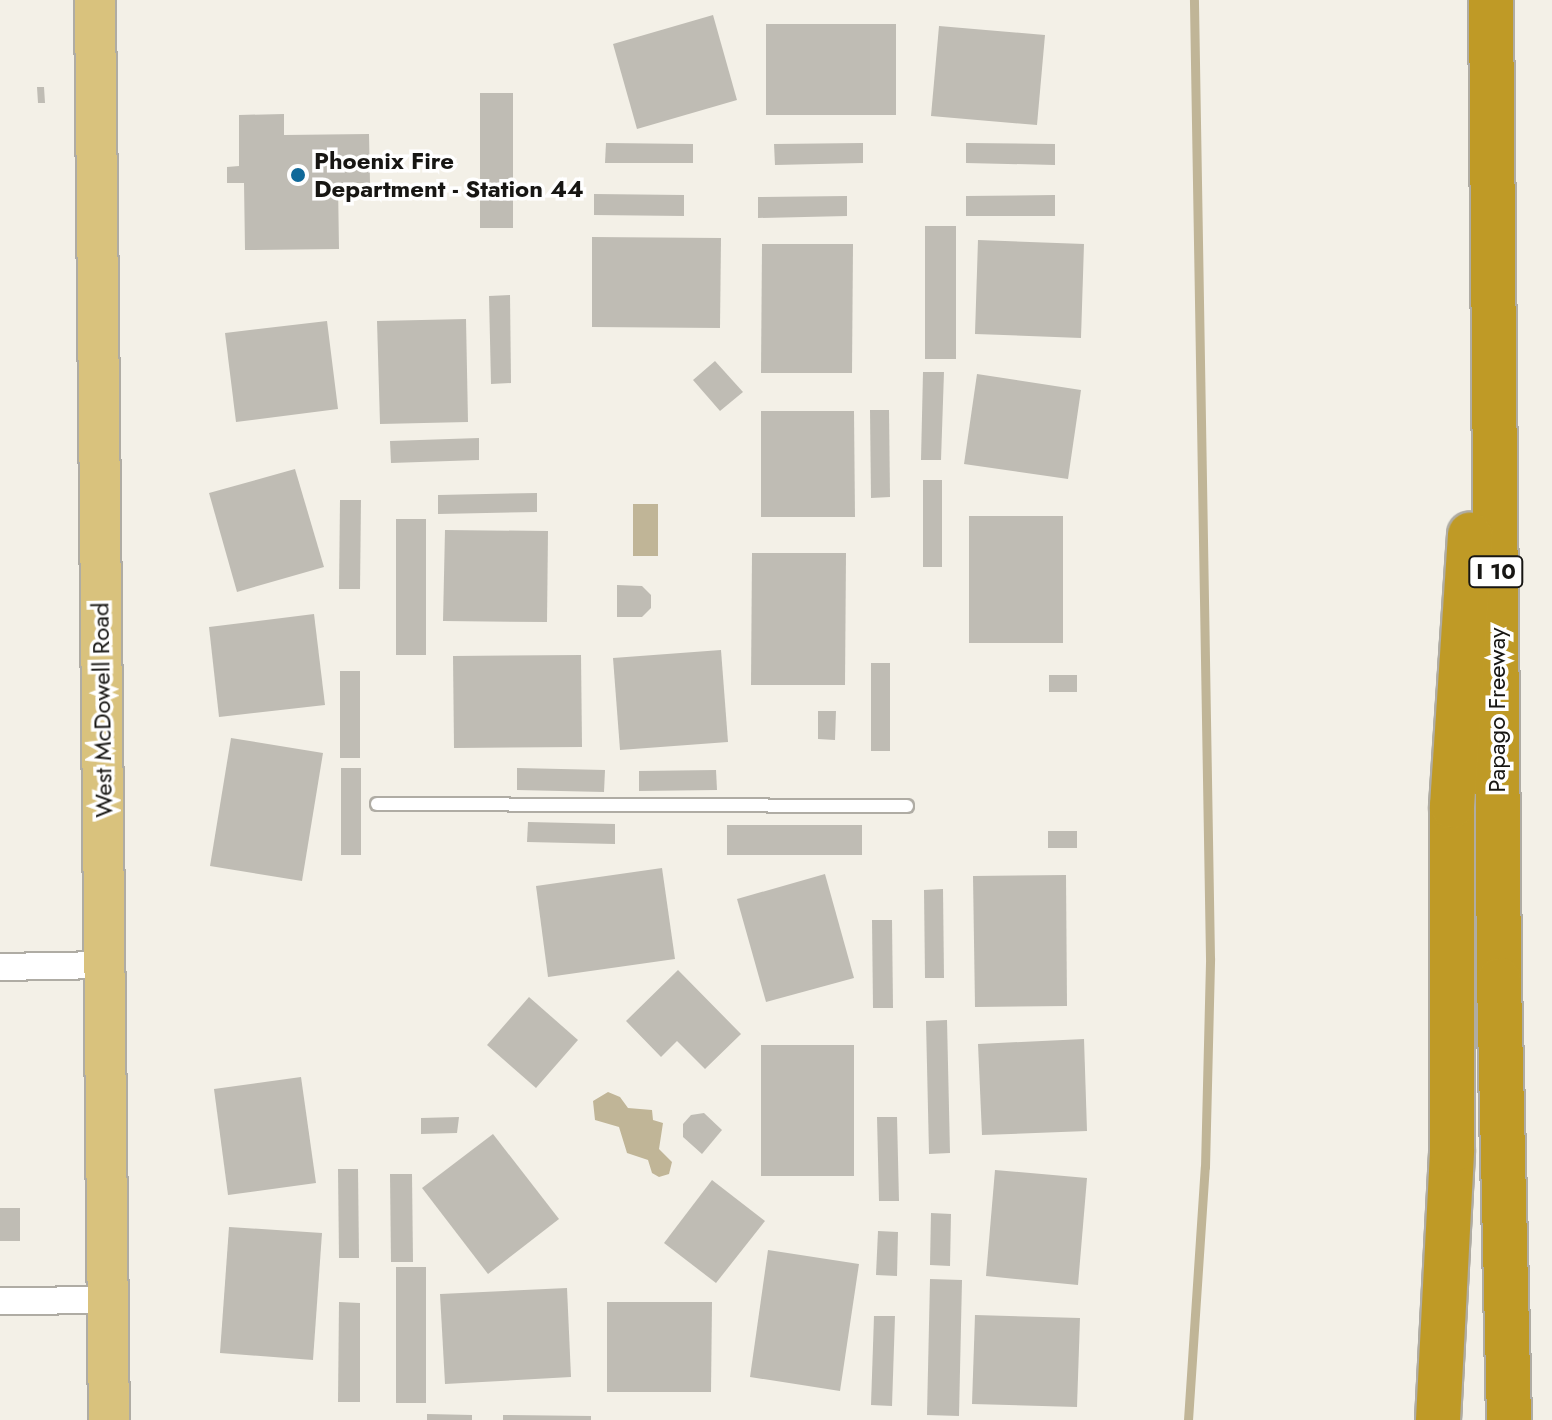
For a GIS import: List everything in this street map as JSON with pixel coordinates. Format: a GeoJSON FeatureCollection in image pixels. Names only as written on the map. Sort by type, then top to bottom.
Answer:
{"type":"FeatureCollection","features":[{"type":"Feature","properties":{"kind":"highway","name":"Papago Freeway"},"geometry":{"type":"LineString","coordinates":[[1491,0],[1499,980],[1509,1420]]}},
{"type":"Feature","properties":{"kind":"highway"},"geometry":{"type":"LineString","coordinates":[[1438,1420],[1452,1150],[1452,806],[1494,165]]}},
{"type":"Feature","properties":{"kind":"main road","name":"West McDowell Road"},"geometry":{"type":"LineString","coordinates":[[95,0],[109,1420]]}},
{"type":"Feature","properties":{"kind":"street"},"geometry":{"type":"LineString","coordinates":[[0,967],[105,965]]}},
{"type":"Feature","properties":{"kind":"street"},"geometry":{"type":"LineString","coordinates":[[0,1301],[108,1300]]}},
{"type":"Feature","properties":{"kind":"lane"},"geometry":{"type":"LineString","coordinates":[[377,804],[907,806]]}},
{"type":"Feature","properties":{"kind":"shaded area"},"geometry":{"type":"Polygon","coordinates":[[[633,504],[658,504],[658,556],[633,556],[633,504]]]}},
{"type":"Feature","properties":{"kind":"shaded area"},"geometry":{"type":"Polygon","coordinates":[[[608,1092],[620,1097],[628,1108],[652,1110],[653,1120],[663,1123],[659,1149],[672,1162],[669,1174],[659,1177],[652,1173],[648,1160],[627,1153],[619,1127],[595,1120],[593,1101],[608,1092]]]}},
{"type":"Feature","properties":{"kind":"building"},"geometry":{"type":"Polygon","coordinates":[[[713,15],[737,100],[637,129],[613,44],[713,15]]]}},
{"type":"Feature","properties":{"kind":"building"},"geometry":{"type":"Polygon","coordinates":[[[766,24],[896,24],[896,115],[766,115],[766,24]]]}},
{"type":"Feature","properties":{"kind":"building"},"geometry":{"type":"Polygon","coordinates":[[[939,26],[1045,35],[1037,125],[931,116],[939,26]]]}},
{"type":"Feature","properties":{"kind":"building"},"geometry":{"type":"Polygon","coordinates":[[[37,87],[44,87],[45,103],[38,103],[37,87]]]}},
{"type":"Feature","properties":{"kind":"building"},"geometry":{"type":"Polygon","coordinates":[[[480,93],[513,93],[513,228],[480,228],[480,93]]]}},
{"type":"Feature","properties":{"kind":"building","name":"Phoenix Fire Department - Station 44"},"geometry":{"type":"Polygon","coordinates":[[[284,114],[284,135],[369,134],[370,183],[338,183],[339,249],[245,250],[244,183],[227,183],[227,167],[239,166],[239,115],[284,114]]]}},
{"type":"Feature","properties":{"kind":"building"},"geometry":{"type":"Polygon","coordinates":[[[606,143],[693,144],[693,163],[605,163],[606,143]]]}},
{"type":"Feature","properties":{"kind":"building"},"geometry":{"type":"Polygon","coordinates":[[[863,143],[863,163],[775,165],[774,144],[863,143]]]}},
{"type":"Feature","properties":{"kind":"building"},"geometry":{"type":"Polygon","coordinates":[[[966,143],[1055,144],[1055,165],[966,163],[966,143]]]}},
{"type":"Feature","properties":{"kind":"building"},"geometry":{"type":"Polygon","coordinates":[[[594,194],[684,195],[684,216],[594,215],[594,194]]]}},
{"type":"Feature","properties":{"kind":"building"},"geometry":{"type":"Polygon","coordinates":[[[1055,195],[1055,216],[966,216],[966,196],[1055,195]]]}},
{"type":"Feature","properties":{"kind":"building"},"geometry":{"type":"Polygon","coordinates":[[[847,196],[847,216],[758,218],[758,197],[847,196]]]}},
{"type":"Feature","properties":{"kind":"building"},"geometry":{"type":"Polygon","coordinates":[[[925,226],[956,226],[956,359],[925,359],[925,226]]]}},
{"type":"Feature","properties":{"kind":"building"},"geometry":{"type":"Polygon","coordinates":[[[592,237],[721,238],[720,328],[592,327],[592,237]]]}},
{"type":"Feature","properties":{"kind":"building"},"geometry":{"type":"Polygon","coordinates":[[[978,240],[1084,244],[1081,338],[975,334],[978,240]]]}},
{"type":"Feature","properties":{"kind":"building"},"geometry":{"type":"Polygon","coordinates":[[[762,244],[853,244],[852,373],[761,373],[762,244]]]}},
{"type":"Feature","properties":{"kind":"building"},"geometry":{"type":"Polygon","coordinates":[[[510,295],[511,383],[491,384],[489,296],[510,295]]]}},
{"type":"Feature","properties":{"kind":"building"},"geometry":{"type":"Polygon","coordinates":[[[466,319],[468,422],[380,424],[377,321],[466,319]]]}},
{"type":"Feature","properties":{"kind":"building"},"geometry":{"type":"Polygon","coordinates":[[[327,321],[338,409],[236,422],[225,333],[327,321]]]}},
{"type":"Feature","properties":{"kind":"building"},"geometry":{"type":"Polygon","coordinates":[[[715,361],[743,392],[720,411],[693,380],[715,361]]]}},
{"type":"Feature","properties":{"kind":"building"},"geometry":{"type":"Polygon","coordinates":[[[923,372],[944,372],[941,460],[921,460],[923,372]]]}},
{"type":"Feature","properties":{"kind":"building"},"geometry":{"type":"Polygon","coordinates":[[[977,374],[1081,390],[1068,479],[964,464],[977,374]]]}},
{"type":"Feature","properties":{"kind":"building"},"geometry":{"type":"Polygon","coordinates":[[[870,410],[889,410],[890,497],[871,498],[870,410]]]}},
{"type":"Feature","properties":{"kind":"building"},"geometry":{"type":"Polygon","coordinates":[[[761,411],[854,411],[855,517],[761,517],[761,411]]]}},
{"type":"Feature","properties":{"kind":"building"},"geometry":{"type":"Polygon","coordinates":[[[479,438],[479,460],[391,463],[390,441],[479,438]]]}},
{"type":"Feature","properties":{"kind":"building"},"geometry":{"type":"Polygon","coordinates":[[[295,469],[324,567],[237,592],[209,493],[295,469]]]}},
{"type":"Feature","properties":{"kind":"building"},"geometry":{"type":"Polygon","coordinates":[[[923,480],[942,480],[942,567],[923,567],[923,480]]]}},
{"type":"Feature","properties":{"kind":"building"},"geometry":{"type":"Polygon","coordinates":[[[537,493],[537,512],[438,514],[438,495],[537,493]]]}},
{"type":"Feature","properties":{"kind":"building"},"geometry":{"type":"Polygon","coordinates":[[[340,500],[361,500],[360,589],[339,589],[340,500]]]}},
{"type":"Feature","properties":{"kind":"building"},"geometry":{"type":"Polygon","coordinates":[[[969,516],[1063,516],[1063,643],[969,643],[969,516]]]}},
{"type":"Feature","properties":{"kind":"building"},"geometry":{"type":"Polygon","coordinates":[[[396,519],[426,519],[426,655],[396,655],[396,519]]]}},
{"type":"Feature","properties":{"kind":"building"},"geometry":{"type":"Polygon","coordinates":[[[445,530],[548,531],[547,622],[443,621],[445,530]]]}},
{"type":"Feature","properties":{"kind":"building"},"geometry":{"type":"Polygon","coordinates":[[[752,553],[846,553],[845,685],[751,685],[752,553]]]}},
{"type":"Feature","properties":{"kind":"building"},"geometry":{"type":"Polygon","coordinates":[[[617,585],[642,586],[651,595],[651,608],[642,617],[617,617],[617,585]]]}},
{"type":"Feature","properties":{"kind":"building"},"geometry":{"type":"Polygon","coordinates":[[[314,614],[325,705],[219,717],[209,627],[314,614]]]}},
{"type":"Feature","properties":{"kind":"building"},"geometry":{"type":"Polygon","coordinates":[[[721,650],[728,742],[620,750],[613,658],[721,650]]]}},
{"type":"Feature","properties":{"kind":"building"},"geometry":{"type":"Polygon","coordinates":[[[581,655],[582,747],[454,748],[453,656],[581,655]]]}},
{"type":"Feature","properties":{"kind":"building"},"geometry":{"type":"Polygon","coordinates":[[[871,663],[890,663],[890,751],[871,751],[871,663]]]}},
{"type":"Feature","properties":{"kind":"building"},"geometry":{"type":"Polygon","coordinates":[[[340,671],[360,671],[360,758],[340,758],[340,671]]]}},
{"type":"Feature","properties":{"kind":"building"},"geometry":{"type":"Polygon","coordinates":[[[1049,675],[1077,675],[1077,692],[1049,692],[1049,675]]]}},
{"type":"Feature","properties":{"kind":"building"},"geometry":{"type":"Polygon","coordinates":[[[818,711],[836,711],[835,740],[818,739],[818,711]]]}},
{"type":"Feature","properties":{"kind":"building"},"geometry":{"type":"Polygon","coordinates":[[[231,738],[323,753],[302,881],[210,866],[231,738]]]}},
{"type":"Feature","properties":{"kind":"building"},"geometry":{"type":"Polygon","coordinates":[[[341,768],[361,768],[361,855],[341,855],[341,768]]]}},
{"type":"Feature","properties":{"kind":"building"},"geometry":{"type":"Polygon","coordinates":[[[517,768],[605,770],[604,792],[517,790],[517,768]]]}},
{"type":"Feature","properties":{"kind":"building"},"geometry":{"type":"Polygon","coordinates":[[[716,770],[717,790],[639,791],[639,771],[716,770]]]}},
{"type":"Feature","properties":{"kind":"building"},"geometry":{"type":"Polygon","coordinates":[[[528,822],[615,824],[615,844],[527,842],[528,822]]]}},
{"type":"Feature","properties":{"kind":"building"},"geometry":{"type":"Polygon","coordinates":[[[727,825],[862,825],[862,855],[727,855],[727,825]]]}},
{"type":"Feature","properties":{"kind":"building"},"geometry":{"type":"Polygon","coordinates":[[[1048,831],[1077,831],[1077,848],[1048,848],[1048,831]]]}},
{"type":"Feature","properties":{"kind":"building"},"geometry":{"type":"Polygon","coordinates":[[[662,868],[675,959],[548,977],[536,886],[662,868]]]}},
{"type":"Feature","properties":{"kind":"building"},"geometry":{"type":"Polygon","coordinates":[[[825,874],[854,978],[766,1002],[737,899],[825,874]]]}},
{"type":"Feature","properties":{"kind":"building"},"geometry":{"type":"Polygon","coordinates":[[[1066,875],[1067,1006],[975,1007],[973,876],[1066,875]]]}},
{"type":"Feature","properties":{"kind":"building"},"geometry":{"type":"Polygon","coordinates":[[[943,889],[944,978],[925,978],[924,890],[943,889]]]}},
{"type":"Feature","properties":{"kind":"building"},"geometry":{"type":"Polygon","coordinates":[[[872,920],[892,920],[893,1008],[873,1008],[872,920]]]}},
{"type":"Feature","properties":{"kind":"building"},"geometry":{"type":"Polygon","coordinates":[[[678,970],[741,1034],[705,1069],[677,1041],[661,1057],[626,1021],[678,970]]]}},
{"type":"Feature","properties":{"kind":"building"},"geometry":{"type":"Polygon","coordinates":[[[529,997],[578,1040],[536,1088],[487,1045],[529,997]]]}},
{"type":"Feature","properties":{"kind":"building"},"geometry":{"type":"Polygon","coordinates":[[[947,1020],[950,1153],[929,1154],[926,1021],[947,1020]]]}},
{"type":"Feature","properties":{"kind":"building"},"geometry":{"type":"Polygon","coordinates":[[[1084,1039],[1087,1131],[982,1135],[978,1044],[1084,1039]]]}},
{"type":"Feature","properties":{"kind":"building"},"geometry":{"type":"Polygon","coordinates":[[[761,1045],[854,1045],[854,1176],[761,1176],[761,1045]]]}},
{"type":"Feature","properties":{"kind":"building"},"geometry":{"type":"Polygon","coordinates":[[[301,1077],[316,1183],[228,1195],[214,1089],[301,1077]]]}},
{"type":"Feature","properties":{"kind":"building"},"geometry":{"type":"Polygon","coordinates":[[[704,1113],[722,1130],[702,1154],[683,1137],[683,1124],[691,1115],[704,1113]]]}},
{"type":"Feature","properties":{"kind":"building"},"geometry":{"type":"Polygon","coordinates":[[[459,1117],[457,1133],[421,1134],[421,1118],[459,1117]]]}},
{"type":"Feature","properties":{"kind":"building"},"geometry":{"type":"Polygon","coordinates":[[[877,1117],[897,1117],[899,1201],[879,1201],[877,1117]]]}},
{"type":"Feature","properties":{"kind":"building"},"geometry":{"type":"Polygon","coordinates":[[[493,1134],[559,1219],[488,1274],[422,1188],[493,1134]]]}},
{"type":"Feature","properties":{"kind":"building"},"geometry":{"type":"Polygon","coordinates":[[[338,1169],[358,1169],[359,1258],[339,1258],[338,1169]]]}},
{"type":"Feature","properties":{"kind":"building"},"geometry":{"type":"Polygon","coordinates":[[[995,1170],[1087,1178],[1078,1285],[986,1276],[995,1170]]]}},
{"type":"Feature","properties":{"kind":"building"},"geometry":{"type":"Polygon","coordinates":[[[390,1174],[412,1174],[413,1262],[391,1262],[390,1174]]]}},
{"type":"Feature","properties":{"kind":"building"},"geometry":{"type":"Polygon","coordinates":[[[712,1180],[765,1221],[716,1283],[664,1243],[712,1180]]]}},
{"type":"Feature","properties":{"kind":"building"},"geometry":{"type":"Polygon","coordinates":[[[0,1208],[20,1208],[20,1241],[0,1241],[0,1208]]]}},
{"type":"Feature","properties":{"kind":"building"},"geometry":{"type":"Polygon","coordinates":[[[931,1213],[951,1214],[950,1266],[930,1265],[931,1213]]]}},
{"type":"Feature","properties":{"kind":"building"},"geometry":{"type":"Polygon","coordinates":[[[229,1227],[322,1233],[313,1360],[220,1353],[229,1227]]]}},
{"type":"Feature","properties":{"kind":"building"},"geometry":{"type":"Polygon","coordinates":[[[878,1231],[898,1232],[897,1276],[876,1275],[878,1231]]]}},
{"type":"Feature","properties":{"kind":"building"},"geometry":{"type":"Polygon","coordinates":[[[768,1250],[859,1264],[840,1391],[750,1377],[768,1250]]]}},
{"type":"Feature","properties":{"kind":"building"},"geometry":{"type":"Polygon","coordinates":[[[396,1267],[426,1267],[426,1403],[396,1403],[396,1267]]]}},
{"type":"Feature","properties":{"kind":"building"},"geometry":{"type":"Polygon","coordinates":[[[930,1279],[962,1280],[959,1416],[927,1415],[930,1279]]]}},
{"type":"Feature","properties":{"kind":"building"},"geometry":{"type":"Polygon","coordinates":[[[567,1288],[571,1377],[445,1384],[440,1294],[567,1288]]]}},
{"type":"Feature","properties":{"kind":"building"},"geometry":{"type":"Polygon","coordinates":[[[339,1302],[360,1303],[360,1402],[338,1402],[339,1302]]]}},
{"type":"Feature","properties":{"kind":"building"},"geometry":{"type":"Polygon","coordinates":[[[607,1302],[712,1302],[711,1392],[607,1392],[607,1302]]]}},
{"type":"Feature","properties":{"kind":"building"},"geometry":{"type":"Polygon","coordinates":[[[975,1315],[1080,1318],[1077,1407],[972,1404],[975,1315]]]}},
{"type":"Feature","properties":{"kind":"building"},"geometry":{"type":"Polygon","coordinates":[[[874,1316],[895,1316],[892,1406],[871,1405],[874,1316]]]}},
{"type":"Feature","properties":{"kind":"building"},"geometry":{"type":"Polygon","coordinates":[[[427,1414],[472,1415],[472,1420],[427,1420],[427,1414]]]}},
{"type":"Feature","properties":{"kind":"building"},"geometry":{"type":"Polygon","coordinates":[[[503,1415],[591,1416],[591,1420],[503,1420],[503,1415]]]}},
{"type":"Feature","properties":{"kind":"waterway"},"geometry":{"type":"LineString","coordinates":[[1188,1420],[1205,1167],[1210,958],[1194,0]]}},
{"type":"Feature","properties":{"kind":"place","name":"Phoenix Fire Department - Station 44"},"geometry":{"type":"Point","coordinates":[298,175]}}]}
